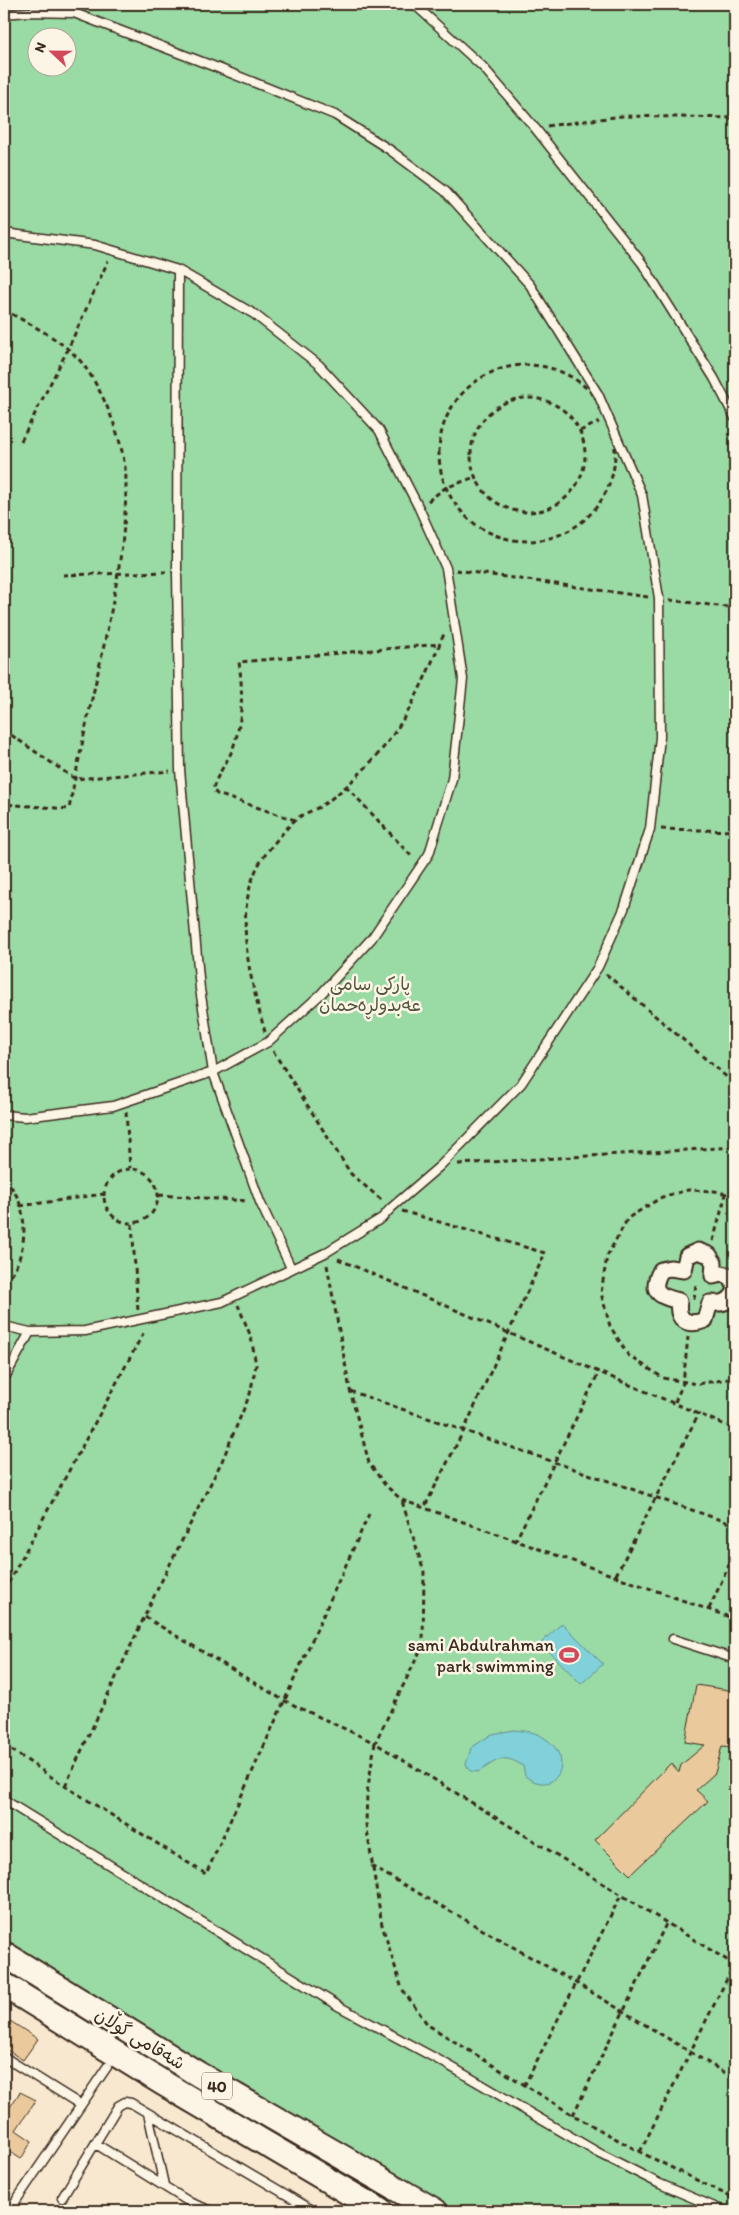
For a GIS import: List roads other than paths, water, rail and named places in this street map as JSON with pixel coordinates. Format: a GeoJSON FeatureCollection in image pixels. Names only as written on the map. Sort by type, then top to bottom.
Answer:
{"type":"FeatureCollection","features":[{"type":"Feature","properties":{"kind":"main road","name":"شەقامی گوڵان"},"geometry":{"type":"LineString","coordinates":[[4,1954],[206,2079],[435,2211]]}},
{"type":"Feature","properties":{"kind":"main road","name":"شەقامی گوڵان"},"geometry":{"type":"LineString","coordinates":[[4,1985],[286,2158],[380,2211]]}},
{"type":"Feature","properties":{"kind":"street"},"geometry":{"type":"LineString","coordinates":[[735,1286],[730,1276],[722,1274],[713,1276],[714,1263],[709,1255],[698,1252],[687,1256],[684,1270],[670,1268],[661,1270],[656,1280],[656,1290],[662,1297],[679,1300],[678,1310],[686,1322],[690,1324],[705,1320],[710,1303],[723,1304],[731,1299],[735,1292]]}},
{"type":"Feature","properties":{"kind":"lane"},"geometry":{"type":"LineString","coordinates":[[414,4],[483,67],[535,128],[642,263],[714,378],[735,418]]}},
{"type":"Feature","properties":{"kind":"lane"},"geometry":{"type":"LineString","coordinates":[[4,14],[74,13],[335,115],[390,150],[445,191],[530,285],[598,394],[642,495],[659,598],[660,737],[650,828],[624,909],[598,966],[521,1084],[440,1166],[382,1218],[325,1253],[222,1302],[85,1331],[30,1332],[4,1326]]}},
{"type":"Feature","properties":{"kind":"lane"},"geometry":{"type":"LineString","coordinates":[[4,233],[95,244],[112,251],[178,270],[254,314],[319,365],[379,430],[420,508],[446,568],[463,679],[452,779],[429,854],[372,938],[321,994],[268,1042],[213,1072],[125,1102],[25,1117],[4,1116]]}},
{"type":"Feature","properties":{"kind":"lane"},"geometry":{"type":"LineString","coordinates":[[178,270],[177,572],[180,770],[200,989],[213,1072],[260,1202],[291,1268]]}},
{"type":"Feature","properties":{"kind":"lane"},"geometry":{"type":"LineString","coordinates":[[4,1379],[30,1332]]}},
{"type":"Feature","properties":{"kind":"lane"},"geometry":{"type":"LineString","coordinates":[[673,1639],[735,1659]]}},
{"type":"Feature","properties":{"kind":"lane"},"geometry":{"type":"LineString","coordinates":[[4,1800],[340,2007],[448,2065],[597,2152],[660,2184],[724,2211]]}},
{"type":"Feature","properties":{"kind":"lane"},"geometry":{"type":"LineString","coordinates":[[4,2057],[81,2104]]}},
{"type":"Feature","properties":{"kind":"lane"},"geometry":{"type":"LineString","coordinates":[[9,2211],[107,2067]]}},
{"type":"Feature","properties":{"kind":"lane"},"geometry":{"type":"LineString","coordinates":[[62,2198],[118,2106],[125,2102],[131,2103],[314,2211]]}},
{"type":"Feature","properties":{"kind":"lane"},"geometry":{"type":"LineString","coordinates":[[148,2113],[164,2186]]}},
{"type":"Feature","properties":{"kind":"lane"},"geometry":{"type":"LineString","coordinates":[[96,2144],[191,2203],[212,2211]]}},
{"type":"Feature","properties":{"kind":"water"},"geometry":{"type":"Polygon","coordinates":[[[562,1623],[603,1664],[581,1684],[541,1643],[562,1623]]]}},
{"type":"Feature","properties":{"kind":"water"},"geometry":{"type":"Polygon","coordinates":[[[514,1730],[535,1733],[550,1742],[558,1752],[561,1762],[560,1771],[555,1779],[547,1783],[537,1782],[525,1776],[523,1766],[510,1759],[495,1762],[478,1772],[470,1771],[466,1764],[471,1748],[492,1734],[514,1730]]]}},
{"type":"Feature","properties":{"kind":"place","name":"sami Abdulrahman park swimming"},"geometry":{"type":"Point","coordinates":[569,1655]}},
{"type":"Feature","properties":{"kind":"park label","name":"پارکی سامی عەبدولڕەحمان"},"geometry":{"type":"Point","coordinates":[370,994]}}]}
